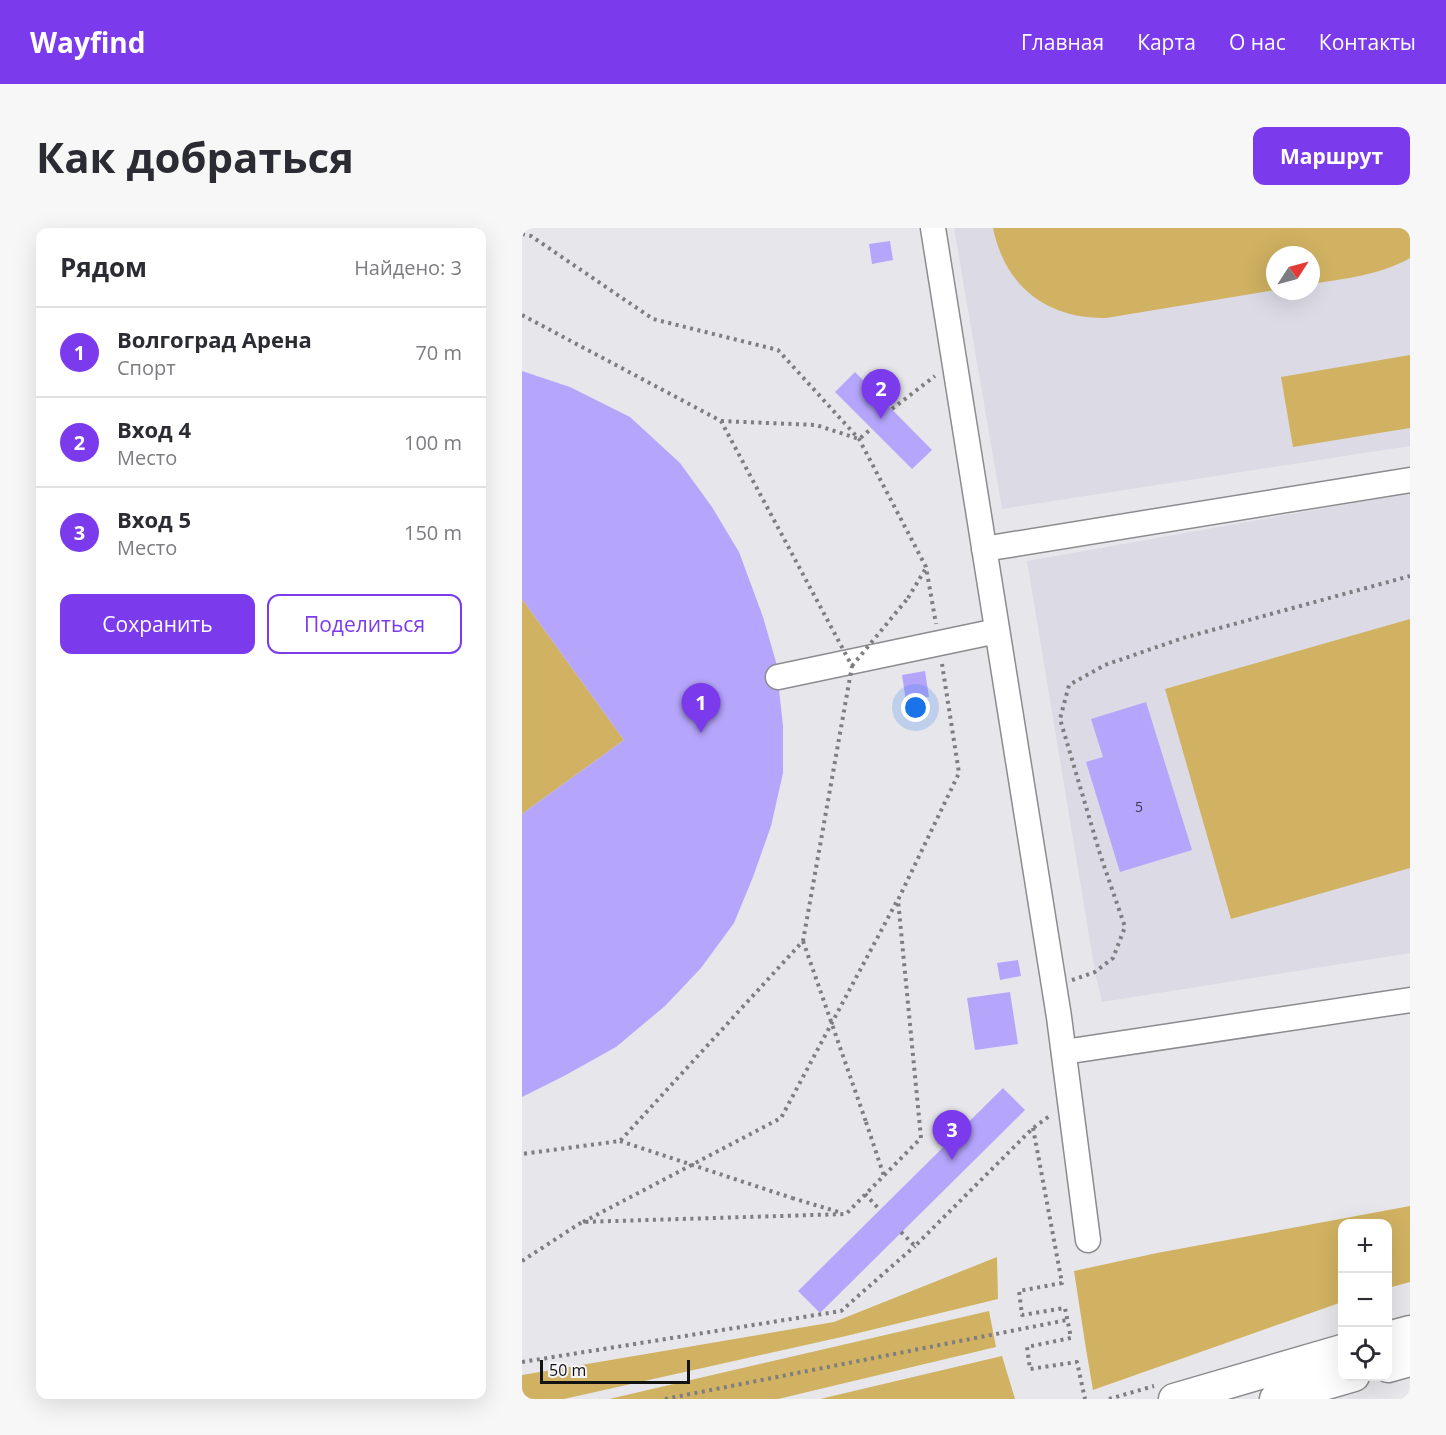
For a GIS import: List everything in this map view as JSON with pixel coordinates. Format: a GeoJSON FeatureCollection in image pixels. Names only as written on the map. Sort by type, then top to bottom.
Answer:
{"type":"FeatureCollection","features":[{"type":"Feature","properties":{"kind":"main road"},"geometry":{"type":"LineString","coordinates":[[1392,1336],[1410,1331]]}},
{"type":"Feature","properties":{"kind":"main road"},"geometry":{"type":"LineString","coordinates":[[1173,1399],[1338,1351]]}},
{"type":"Feature","properties":{"kind":"main road"},"geometry":{"type":"LineString","coordinates":[[1392,1366],[1410,1361]]}},
{"type":"Feature","properties":{"kind":"main road"},"geometry":{"type":"LineString","coordinates":[[1275,1399],[1340,1381]]}},
{"type":"Feature","properties":{"kind":"street"},"geometry":{"type":"LineString","coordinates":[[933,228],[1059,1017],[1088,1240]]}},
{"type":"Feature","properties":{"kind":"street"},"geometry":{"type":"LineString","coordinates":[[984,549],[1410,480]]}},
{"type":"Feature","properties":{"kind":"street"},"geometry":{"type":"LineString","coordinates":[[778,677],[997,631]]}},
{"type":"Feature","properties":{"kind":"street"},"geometry":{"type":"LineString","coordinates":[[1064,1052],[1410,1000]]}},
{"type":"Feature","properties":{"kind":"path"},"geometry":{"type":"LineString","coordinates":[[522,234],[531,236],[653,319],[778,350],[860,439],[927,567],[959,773],[898,900],[781,1118],[582,1222],[522,1261]]}},
{"type":"Feature","properties":{"kind":"path"},"geometry":{"type":"LineString","coordinates":[[522,315],[721,420],[816,425],[860,439]]}},
{"type":"Feature","properties":{"kind":"path"},"geometry":{"type":"LineString","coordinates":[[892,409],[954,360]]}},
{"type":"Feature","properties":{"kind":"path"},"geometry":{"type":"LineString","coordinates":[[721,420],[852,666]]}},
{"type":"Feature","properties":{"kind":"path"},"geometry":{"type":"LineString","coordinates":[[860,439],[871,429]]}},
{"type":"Feature","properties":{"kind":"path"},"geometry":{"type":"LineString","coordinates":[[884,1176],[803,940],[852,666],[908,598],[927,567]]}},
{"type":"Feature","properties":{"kind":"path"},"geometry":{"type":"LineString","coordinates":[[1054,986],[1095,972],[1113,958],[1125,927],[1100,854],[1060,719],[1069,685],[1105,665],[1184,638],[1410,576]]}},
{"type":"Feature","properties":{"kind":"path"},"geometry":{"type":"LineString","coordinates":[[582,1222],[846,1214],[884,1176],[921,1138],[898,900]]}},
{"type":"Feature","properties":{"kind":"path"},"geometry":{"type":"LineString","coordinates":[[620,1141],[803,940]]}},
{"type":"Feature","properties":{"kind":"path"},"geometry":{"type":"LineString","coordinates":[[522,1362],[841,1311],[915,1246],[1033,1128],[1062,1283],[1019,1292],[1022,1315],[1065,1308],[1071,1338],[1027,1347],[1030,1369],[1077,1362],[1085,1399]]}},
{"type":"Feature","properties":{"kind":"path"},"geometry":{"type":"LineString","coordinates":[[522,1154],[620,1141],[846,1214]]}},
{"type":"Feature","properties":{"kind":"path"},"geometry":{"type":"LineString","coordinates":[[865,1194],[880,1210]]}},
{"type":"Feature","properties":{"kind":"path"},"geometry":{"type":"LineString","coordinates":[[902,1232],[915,1246]]}},
{"type":"Feature","properties":{"kind":"path"},"geometry":{"type":"LineString","coordinates":[[664,1399],[1067,1320]]}},
{"type":"Feature","properties":{"kind":"shaded area"},"geometry":{"type":"Polygon","coordinates":[[[954,228],[1410,228],[1410,446],[1002,509],[954,228]]]}},
{"type":"Feature","properties":{"kind":"shaded area"},"geometry":{"type":"Polygon","coordinates":[[[993,228],[1410,228],[1410,258],[1374,273],[1320,283],[1320,246],[1266,246],[1266,291],[1106,318],[1065,313],[1031,295],[1007,267],[993,228]]]}},
{"type":"Feature","properties":{"kind":"shaded area"},"geometry":{"type":"Polygon","coordinates":[[[1410,355],[1410,428],[1293,447],[1281,377],[1410,355]]]}},
{"type":"Feature","properties":{"kind":"shaded area"},"geometry":{"type":"Polygon","coordinates":[[[1410,493],[1410,953],[1102,1002],[1095,972],[1027,561],[1410,493]]]}},
{"type":"Feature","properties":{"kind":"shaded area"},"geometry":{"type":"Polygon","coordinates":[[[522,599],[624,740],[522,814],[522,599]]]}},
{"type":"Feature","properties":{"kind":"shaded area"},"geometry":{"type":"Polygon","coordinates":[[[1410,619],[1410,868],[1231,919],[1165,689],[1410,619]]]}},
{"type":"Feature","properties":{"kind":"shaded area"},"geometry":{"type":"Polygon","coordinates":[[[1410,1206],[1410,1282],[1392,1287],[1392,1219],[1340,1219],[1410,1206]]]}},
{"type":"Feature","properties":{"kind":"shaded area"},"geometry":{"type":"Polygon","coordinates":[[[1338,1219],[1338,1303],[1093,1390],[1074,1271],[1338,1219]]]}},
{"type":"Feature","properties":{"kind":"shaded area"},"geometry":{"type":"Polygon","coordinates":[[[997,1257],[998,1299],[846,1336],[564,1399],[522,1399],[522,1375],[834,1322],[997,1257]]]}},
{"type":"Feature","properties":{"kind":"shaded area"},"geometry":{"type":"Polygon","coordinates":[[[989,1311],[996,1347],[778,1399],[609,1399],[989,1311]]]}},
{"type":"Feature","properties":{"kind":"shaded area"},"geometry":{"type":"Polygon","coordinates":[[[1002,1356],[1015,1399],[820,1399],[1002,1356]]]}},
{"type":"Feature","properties":{"kind":"building"},"geometry":{"type":"Polygon","coordinates":[[[890,241],[893,260],[872,264],[869,244],[890,241]]]}},
{"type":"Feature","properties":{"kind":"building"},"geometry":{"type":"Polygon","coordinates":[[[522,371],[570,387],[630,417],[680,463],[712,507],[739,552],[763,617],[776,662],[783,726],[783,773],[771,826],[734,923],[701,968],[665,1006],[616,1047],[522,1097],[522,814],[624,740],[522,599],[522,371]]]}},
{"type":"Feature","properties":{"kind":"building"},"geometry":{"type":"Polygon","coordinates":[[[855,372],[932,450],[912,469],[835,392],[855,372]]]}},
{"type":"Feature","properties":{"kind":"building"},"geometry":{"type":"Polygon","coordinates":[[[925,671],[929,697],[906,701],[902,675],[925,671]]]}},
{"type":"Feature","properties":{"kind":"building"},"geometry":{"type":"Polygon","coordinates":[[[1146,702],[1192,850],[1120,872],[1086,762],[1103,757],[1091,719],[1146,702]]]}},
{"type":"Feature","properties":{"kind":"building"},"geometry":{"type":"Polygon","coordinates":[[[1018,960],[1021,976],[1000,980],[997,963],[1018,960]]]}},
{"type":"Feature","properties":{"kind":"building"},"geometry":{"type":"Polygon","coordinates":[[[1010,992],[1018,1044],[975,1050],[967,998],[1010,992]]]}},
{"type":"Feature","properties":{"kind":"building"},"geometry":{"type":"Polygon","coordinates":[[[1003,1088],[1025,1110],[820,1313],[798,1291],[1003,1088]]]}},
{"type":"Feature","properties":{"kind":"place","name":"Вход 4"},"geometry":{"type":"Point","coordinates":[881,419]}},
{"type":"Feature","properties":{"kind":"place","name":"Волгоград Арена"},"geometry":{"type":"Point","coordinates":[701,733]}},
{"type":"Feature","properties":{"kind":"place","name":"Вход 5"},"geometry":{"type":"Point","coordinates":[952,1160]}}]}
